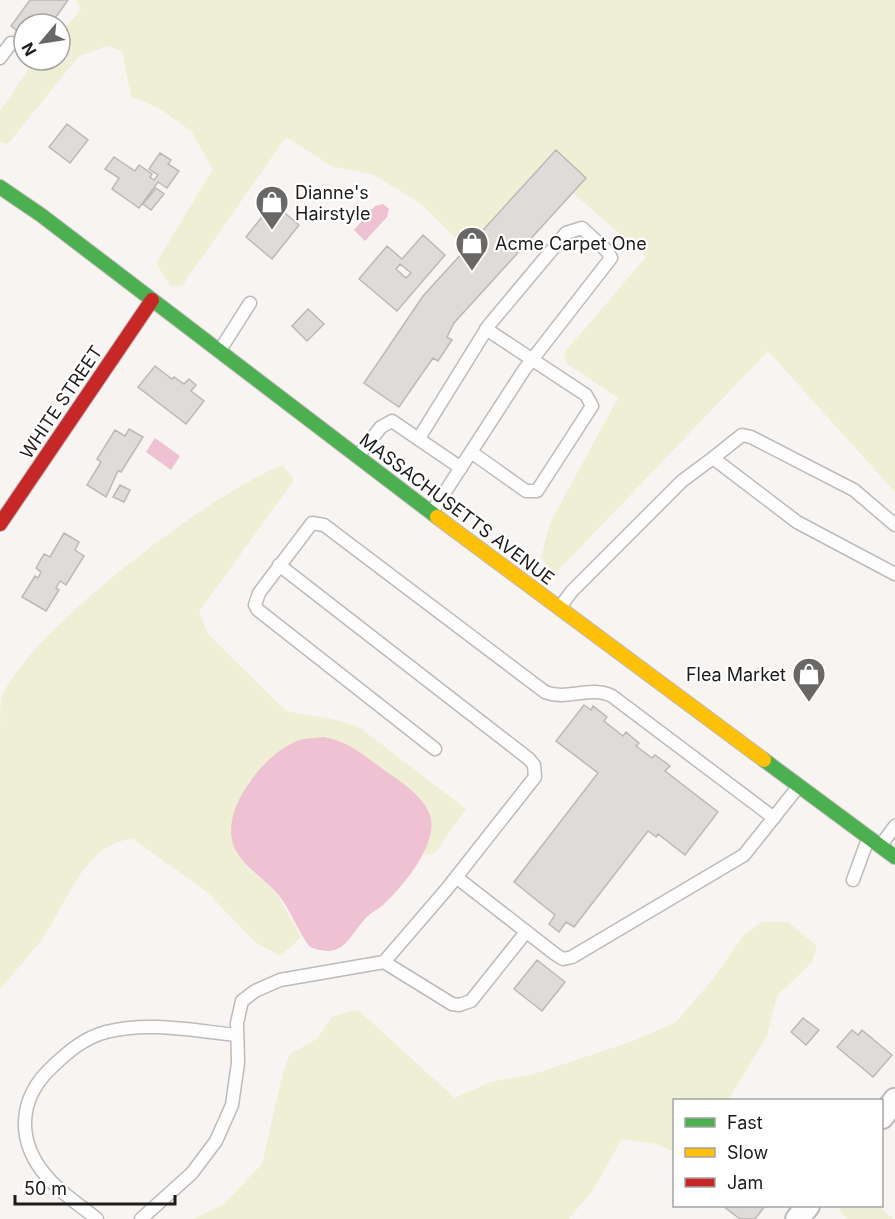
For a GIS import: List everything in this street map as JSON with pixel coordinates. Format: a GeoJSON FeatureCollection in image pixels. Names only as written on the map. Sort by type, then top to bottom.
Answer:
{"type":"FeatureCollection","features":[{"type":"Feature","properties":{"kind":"main road","name":"MASSACHUSETTS AVENUE"},"geometry":{"type":"LineString","coordinates":[[0,187],[41,215],[431,513],[895,857]]}},
{"type":"Feature","properties":{"kind":"main road","name":"WHITE STREET"},"geometry":{"type":"LineString","coordinates":[[0,524],[152,300]]}},
{"type":"Feature","properties":{"kind":"street"},"geometry":{"type":"LineString","coordinates":[[883,1115],[895,1100]]}},
{"type":"Feature","properties":{"kind":"street"},"geometry":{"type":"LineString","coordinates":[[797,1219],[807,1207]]}},
{"type":"Feature","properties":{"kind":"lane"},"geometry":{"type":"LineString","coordinates":[[0,58],[11,43]]}},
{"type":"Feature","properties":{"kind":"lane"},"geometry":{"type":"LineString","coordinates":[[419,438],[486,329],[566,233],[582,228],[607,251],[611,258],[532,360],[431,513]]}},
{"type":"Feature","properties":{"kind":"lane"},"geometry":{"type":"LineString","coordinates":[[219,351],[250,303]]}},
{"type":"Feature","properties":{"kind":"lane"},"geometry":{"type":"LineString","coordinates":[[471,452],[526,490],[537,491],[592,406],[589,398],[486,329]]}},
{"type":"Feature","properties":{"kind":"lane"},"geometry":{"type":"LineString","coordinates":[[357,457],[381,427],[392,421],[461,468]]}},
{"type":"Feature","properties":{"kind":"lane"},"geometry":{"type":"LineString","coordinates":[[559,608],[572,591],[682,481],[742,435],[751,437],[854,490],[895,525]]}},
{"type":"Feature","properties":{"kind":"lane"},"geometry":{"type":"LineString","coordinates":[[713,458],[797,522],[895,574]]}},
{"type":"Feature","properties":{"kind":"lane"},"geometry":{"type":"LineString","coordinates":[[435,749],[258,610],[256,600],[307,526],[318,522],[324,525],[545,692],[562,697],[599,692],[612,696],[774,818]]}},
{"type":"Feature","properties":{"kind":"lane"},"geometry":{"type":"LineString","coordinates":[[141,1219],[192,1173],[216,1141],[232,1105],[238,1063],[237,1035],[242,1001],[255,991],[280,980],[384,962],[456,877],[535,777],[534,765],[479,718],[279,565]]}},
{"type":"Feature","properties":{"kind":"lane"},"geometry":{"type":"LineString","coordinates":[[456,877],[555,954],[563,959],[572,957],[731,865],[744,855],[799,786]]}},
{"type":"Feature","properties":{"kind":"lane"},"geometry":{"type":"LineString","coordinates":[[853,880],[874,842],[895,826]]}},
{"type":"Feature","properties":{"kind":"lane"},"geometry":{"type":"LineString","coordinates":[[384,962],[452,1004],[459,1005],[471,1000],[526,932]]}},
{"type":"Feature","properties":{"kind":"lane"},"geometry":{"type":"LineString","coordinates":[[97,1219],[48,1178],[33,1156],[24,1128],[27,1102],[46,1073],[78,1043],[105,1032],[132,1027],[158,1027],[237,1035]]}},
{"type":"Feature","properties":{"kind":"green space"},"geometry":{"type":"Polygon","coordinates":[[[76,0],[895,0],[895,492],[768,351],[553,576],[541,557],[550,523],[618,398],[566,363],[564,353],[646,257],[573,193],[586,178],[556,150],[466,249],[421,204],[374,175],[331,166],[286,137],[182,286],[170,286],[156,263],[213,169],[191,131],[160,109],[131,96],[122,51],[108,46],[79,56],[72,65],[72,19],[81,10],[76,0]]]}},
{"type":"Feature","properties":{"kind":"green space"},"geometry":{"type":"Polygon","coordinates":[[[27,72],[66,72],[8,144],[0,142],[0,111],[27,72]]]}},
{"type":"Feature","properties":{"kind":"green space"},"geometry":{"type":"Polygon","coordinates":[[[283,465],[294,480],[199,612],[208,634],[285,710],[344,722],[363,730],[466,809],[434,854],[424,855],[430,833],[399,781],[338,740],[249,780],[235,815],[234,847],[247,867],[277,893],[301,937],[281,956],[256,943],[207,892],[133,839],[116,843],[102,851],[89,863],[78,877],[42,939],[0,989],[1,699],[18,671],[46,638],[83,602],[126,566],[170,532],[214,503],[252,479],[283,465]]]}},
{"type":"Feature","properties":{"kind":"green space"},"geometry":{"type":"Polygon","coordinates":[[[762,922],[788,922],[817,946],[812,962],[777,996],[767,1036],[729,1099],[673,1099],[673,1152],[656,1144],[622,1139],[593,1190],[569,1219],[193,1219],[224,1204],[262,1164],[283,1072],[290,1054],[317,1039],[333,1016],[358,1010],[455,1098],[490,1082],[531,1075],[633,1041],[676,1022],[712,980],[744,935],[762,922]]]}},
{"type":"Feature","properties":{"kind":"green space"},"geometry":{"type":"Polygon","coordinates":[[[840,1207],[880,1207],[893,1219],[847,1219],[841,1213],[840,1207]]]}},
{"type":"Feature","properties":{"kind":"shaded area"},"geometry":{"type":"Polygon","coordinates":[[[383,204],[389,209],[387,217],[365,241],[354,230],[375,206],[383,204]]]}},
{"type":"Feature","properties":{"kind":"shaded area"},"geometry":{"type":"Polygon","coordinates":[[[155,438],[180,456],[171,470],[146,452],[155,438]]]}},
{"type":"Feature","properties":{"kind":"shaded area"},"geometry":{"type":"Polygon","coordinates":[[[324,737],[356,750],[398,779],[419,797],[431,819],[428,842],[408,878],[383,905],[367,917],[345,943],[337,949],[327,951],[310,947],[281,898],[239,856],[231,834],[232,818],[238,802],[258,771],[284,748],[297,741],[324,737]]]}},
{"type":"Feature","properties":{"kind":"building"},"geometry":{"type":"Polygon","coordinates":[[[30,0],[68,0],[60,12],[21,12],[30,0]]]}},
{"type":"Feature","properties":{"kind":"building"},"geometry":{"type":"Polygon","coordinates":[[[67,124],[88,140],[70,163],[49,147],[67,124]]]}},
{"type":"Feature","properties":{"kind":"building","name":"Acme Carpet One"},"geometry":{"type":"Polygon","coordinates":[[[556,150],[586,178],[454,323],[447,337],[452,340],[438,361],[433,358],[399,407],[364,383],[423,296],[556,150]]]}},
{"type":"Feature","properties":{"kind":"building"},"geometry":{"type":"Polygon","coordinates":[[[160,153],[171,160],[168,164],[179,171],[167,188],[158,182],[139,208],[112,189],[119,178],[105,169],[114,157],[135,171],[139,165],[152,174],[150,177],[154,180],[158,175],[149,169],[160,153]]]}},
{"type":"Feature","properties":{"kind":"building"},"geometry":{"type":"Polygon","coordinates":[[[156,188],[164,194],[151,210],[143,204],[156,188]]]}},
{"type":"Feature","properties":{"kind":"building","name":"Dianne's Hairstyle"},"geometry":{"type":"Polygon","coordinates":[[[273,203],[299,225],[272,259],[246,237],[273,203]]]}},
{"type":"Feature","properties":{"kind":"building"},"geometry":{"type":"Polygon","coordinates":[[[423,235],[445,255],[397,311],[359,279],[387,246],[402,259],[423,235]],[[400,264],[396,269],[406,278],[411,273],[400,264]]]}},
{"type":"Feature","properties":{"kind":"building"},"geometry":{"type":"Polygon","coordinates":[[[308,309],[324,324],[307,341],[292,326],[308,309]]]}},
{"type":"Feature","properties":{"kind":"building"},"geometry":{"type":"Polygon","coordinates":[[[155,366],[172,379],[174,377],[184,384],[189,379],[196,385],[191,391],[204,401],[186,424],[138,387],[155,366]]]}},
{"type":"Feature","properties":{"kind":"building"},"geometry":{"type":"Polygon","coordinates":[[[129,429],[143,437],[121,472],[118,471],[106,497],[87,485],[101,462],[97,459],[115,430],[125,436],[129,429]]]}},
{"type":"Feature","properties":{"kind":"building"},"geometry":{"type":"Polygon","coordinates":[[[120,485],[130,490],[124,502],[113,497],[120,485]]]}},
{"type":"Feature","properties":{"kind":"building"},"geometry":{"type":"Polygon","coordinates":[[[64,533],[79,542],[75,550],[84,556],[66,585],[60,581],[56,588],[59,590],[46,611],[22,597],[35,576],[38,578],[41,572],[36,568],[44,554],[50,557],[64,533]]]}},
{"type":"Feature","properties":{"kind":"building"},"geometry":{"type":"Polygon","coordinates":[[[584,705],[591,710],[593,706],[607,717],[604,721],[623,736],[626,732],[639,743],[636,746],[652,758],[655,755],[670,766],[665,771],[718,812],[685,855],[658,834],[656,837],[648,831],[574,927],[566,922],[559,932],[549,924],[555,915],[514,882],[598,773],[556,741],[584,705]]]}},
{"type":"Feature","properties":{"kind":"building"},"geometry":{"type":"Polygon","coordinates":[[[537,960],[565,982],[542,1011],[514,989],[537,960]]]}},
{"type":"Feature","properties":{"kind":"building"},"geometry":{"type":"Polygon","coordinates":[[[803,1018],[819,1030],[806,1045],[791,1032],[803,1018]]]}},
{"type":"Feature","properties":{"kind":"building"},"geometry":{"type":"Polygon","coordinates":[[[852,1030],[858,1035],[862,1030],[892,1055],[873,1077],[837,1047],[852,1030]]]}},
{"type":"Feature","properties":{"kind":"building"},"geometry":{"type":"Polygon","coordinates":[[[724,1207],[764,1207],[755,1219],[740,1219],[724,1207]]]}},
{"type":"Feature","properties":{"kind":"traffic: fast"},"geometry":{"type":"LineString","coordinates":[[0,187],[41,215],[437,517]]}},
{"type":"Feature","properties":{"kind":"traffic: fast"},"geometry":{"type":"LineString","coordinates":[[764,760],[895,857]]}},
{"type":"Feature","properties":{"kind":"traffic: slow"},"geometry":{"type":"LineString","coordinates":[[437,517],[764,760]]}},
{"type":"Feature","properties":{"kind":"traffic: jam"},"geometry":{"type":"LineString","coordinates":[[0,524],[152,300]]}},
{"type":"Feature","properties":{"kind":"place","name":"Dianne's Hairstyle"},"geometry":{"type":"Point","coordinates":[272,231]}},
{"type":"Feature","properties":{"kind":"place","name":"Acme Carpet One"},"geometry":{"type":"Point","coordinates":[472,272]}},
{"type":"Feature","properties":{"kind":"place","name":"Flea Market"},"geometry":{"type":"Point","coordinates":[809,703]}}]}
